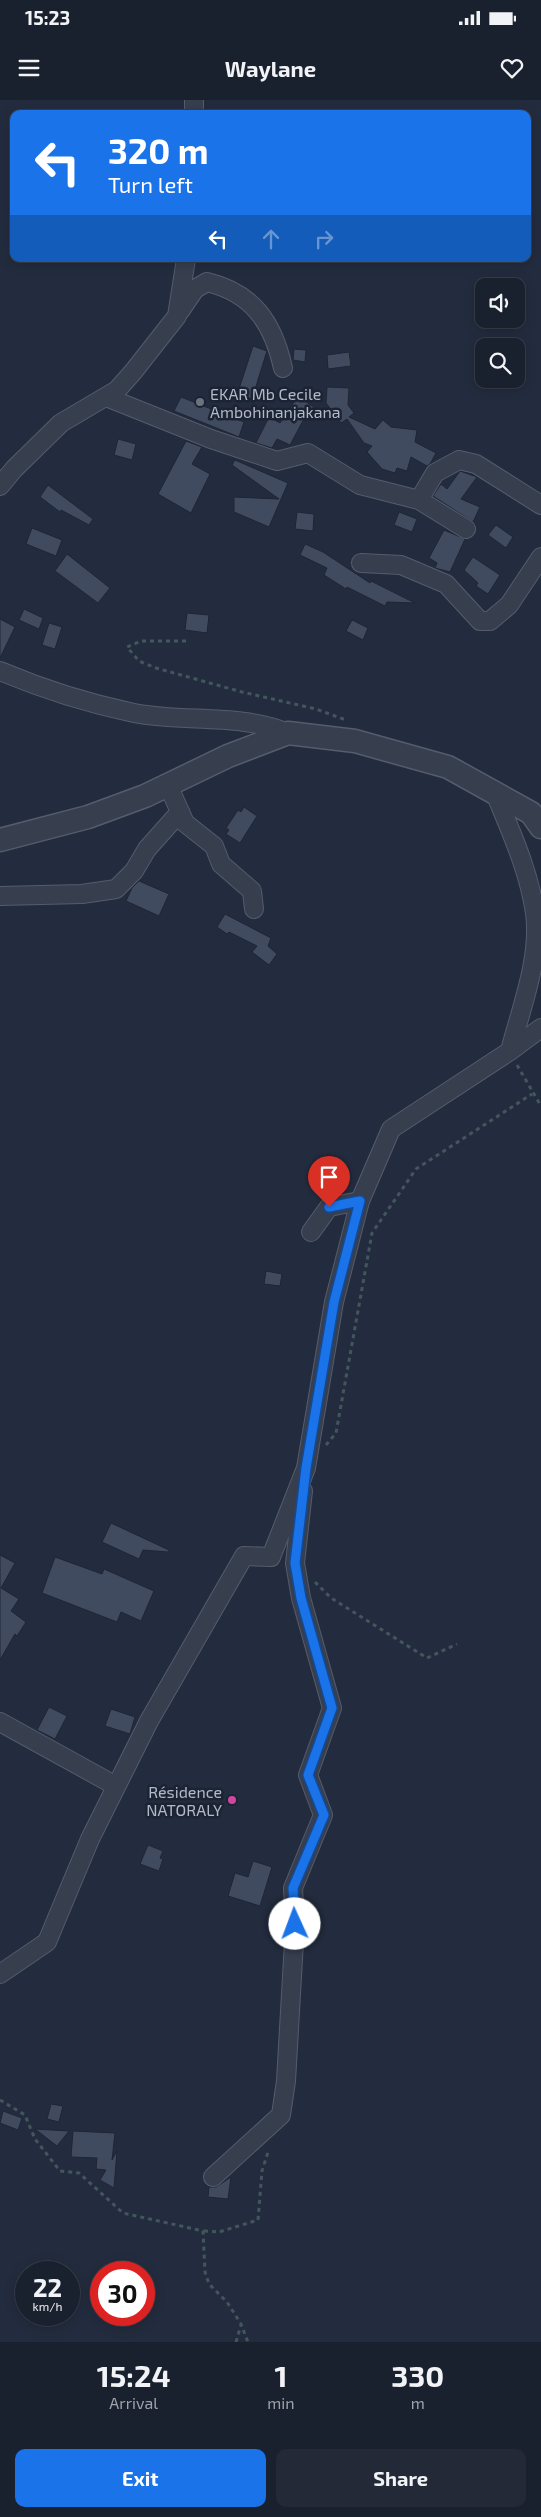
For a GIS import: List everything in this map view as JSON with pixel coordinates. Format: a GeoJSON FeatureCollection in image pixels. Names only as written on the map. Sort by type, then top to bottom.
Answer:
{"type":"FeatureCollection","features":[{"type":"Feature","properties":{"kind":"street"},"geometry":{"type":"LineString","coordinates":[[177,316],[186,262]]}},
{"type":"Feature","properties":{"kind":"street"},"geometry":{"type":"LineString","coordinates":[[0,486],[14,469],[61,424],[117,390],[177,316],[195,289],[207,282],[223,285],[255,305],[272,332],[283,368]]}},
{"type":"Feature","properties":{"kind":"street"},"geometry":{"type":"LineString","coordinates":[[106,396],[211,439],[277,461],[308,453],[360,485],[419,500],[466,529]]}},
{"type":"Feature","properties":{"kind":"street"},"geometry":{"type":"LineString","coordinates":[[419,500],[435,474],[459,460],[476,464],[541,505]]}},
{"type":"Feature","properties":{"kind":"street"},"geometry":{"type":"LineString","coordinates":[[361,563],[401,565],[446,584],[480,621],[490,621],[509,605],[541,557]]}},
{"type":"Feature","properties":{"kind":"street"},"geometry":{"type":"LineString","coordinates":[[0,671],[67,694],[135,713],[266,724],[288,732],[355,741],[448,767],[531,813],[541,827]]}},
{"type":"Feature","properties":{"kind":"street"},"geometry":{"type":"LineString","coordinates":[[0,840],[88,817],[288,732]]}},
{"type":"Feature","properties":{"kind":"street"},"geometry":{"type":"LineString","coordinates":[[168,784],[185,822],[214,846],[220,864],[252,891],[254,909]]}},
{"type":"Feature","properties":{"kind":"street"},"geometry":{"type":"LineString","coordinates":[[495,794],[526,870],[536,914],[534,960],[510,1051]]}},
{"type":"Feature","properties":{"kind":"street"},"geometry":{"type":"LineString","coordinates":[[0,896],[82,894],[116,889],[134,872],[147,849],[180,812]]}},
{"type":"Feature","properties":{"kind":"street"},"geometry":{"type":"LineString","coordinates":[[213,2177],[280,2115],[286,2081],[295,1924],[293,1888],[324,1815],[308,1775],[332,1708],[301,1598],[295,1563],[306,1468],[334,1302],[360,1201],[391,1129],[510,1051],[541,1028]]}},
{"type":"Feature","properties":{"kind":"street"},"geometry":{"type":"LineString","coordinates":[[311,1232],[329,1207],[360,1201]]}},
{"type":"Feature","properties":{"kind":"street"},"geometry":{"type":"LineString","coordinates":[[0,1974],[47,1942],[90,1839],[148,1721],[244,1556],[271,1556],[306,1468]]}},
{"type":"Feature","properties":{"kind":"street"},"geometry":{"type":"LineString","coordinates":[[0,1722],[116,1786]]}},
{"type":"Feature","properties":{"kind":"path"},"geometry":{"type":"LineString","coordinates":[[186,641],[140,641],[127,647],[139,662],[156,668],[242,692],[316,709],[350,722]]}},
{"type":"Feature","properties":{"kind":"path"},"geometry":{"type":"LineString","coordinates":[[510,1051],[532,1094],[541,1106]]}},
{"type":"Feature","properties":{"kind":"path"},"geometry":{"type":"LineString","coordinates":[[324,1447],[336,1433],[372,1233],[416,1169],[532,1094]]}},
{"type":"Feature","properties":{"kind":"path"},"geometry":{"type":"LineString","coordinates":[[295,1563],[331,1598],[427,1658],[457,1644]]}},
{"type":"Feature","properties":{"kind":"path"},"geometry":{"type":"LineString","coordinates":[[0,2100],[25,2115],[35,2139],[60,2171],[79,2173],[123,2213],[204,2231],[219,2232],[258,2220],[262,2171],[271,2143]]}},
{"type":"Feature","properties":{"kind":"path"},"geometry":{"type":"LineString","coordinates":[[204,2231],[205,2272],[209,2284],[227,2302],[241,2324],[248,2342]]}},
{"type":"Feature","properties":{"kind":"path"},"geometry":{"type":"LineString","coordinates":[[236,2342],[241,2324]]}},
{"type":"Feature","properties":{"kind":"building"},"geometry":{"type":"Polygon","coordinates":[[[253,346],[267,351],[252,399],[237,395],[253,346]]]}},
{"type":"Feature","properties":{"kind":"building"},"geometry":{"type":"Polygon","coordinates":[[[294,349],[306,350],[305,362],[293,360],[294,349]]]}},
{"type":"Feature","properties":{"kind":"building"},"geometry":{"type":"Polygon","coordinates":[[[349,352],[351,366],[328,369],[327,355],[349,352]]]}},
{"type":"Feature","properties":{"kind":"building"},"geometry":{"type":"Polygon","coordinates":[[[327,387],[349,388],[348,405],[354,413],[349,417],[375,429],[383,420],[391,427],[417,430],[415,442],[436,453],[430,464],[427,466],[411,457],[407,471],[397,468],[395,473],[382,469],[367,452],[372,446],[364,443],[347,419],[341,423],[326,403],[327,387]]]}},
{"type":"Feature","properties":{"kind":"building"},"geometry":{"type":"Polygon","coordinates":[[[298,396],[315,408],[308,419],[305,417],[290,445],[277,439],[272,448],[256,443],[269,417],[280,423],[298,396]]]}},
{"type":"Feature","properties":{"kind":"building"},"geometry":{"type":"Polygon","coordinates":[[[181,397],[244,422],[239,437],[174,411],[181,397]]]}},
{"type":"Feature","properties":{"kind":"building"},"geometry":{"type":"Polygon","coordinates":[[[118,439],[136,444],[132,460],[114,455],[118,439]]]}},
{"type":"Feature","properties":{"kind":"building"},"geometry":{"type":"Polygon","coordinates":[[[186,441],[202,447],[192,464],[210,474],[191,513],[158,494],[186,441]]]}},
{"type":"Feature","properties":{"kind":"building"},"geometry":{"type":"Polygon","coordinates":[[[235,460],[288,483],[269,527],[234,512],[234,497],[279,499],[232,465],[235,460]]]}},
{"type":"Feature","properties":{"kind":"building"},"geometry":{"type":"Polygon","coordinates":[[[460,471],[477,477],[461,499],[480,507],[473,522],[433,496],[441,484],[447,489],[460,471]]]}},
{"type":"Feature","properties":{"kind":"building"},"geometry":{"type":"Polygon","coordinates":[[[48,485],[93,519],[89,525],[61,510],[60,512],[40,497],[48,485]]]}},
{"type":"Feature","properties":{"kind":"building"},"geometry":{"type":"Polygon","coordinates":[[[297,512],[314,514],[313,531],[295,529],[297,512]]]}},
{"type":"Feature","properties":{"kind":"building"},"geometry":{"type":"Polygon","coordinates":[[[399,512],[417,519],[412,532],[394,525],[399,512]]]}},
{"type":"Feature","properties":{"kind":"building"},"geometry":{"type":"Polygon","coordinates":[[[496,525],[513,537],[506,548],[488,535],[496,525]]]}},
{"type":"Feature","properties":{"kind":"building"},"geometry":{"type":"Polygon","coordinates":[[[32,528],[62,540],[56,556],[26,544],[32,528]]]}},
{"type":"Feature","properties":{"kind":"building"},"geometry":{"type":"Polygon","coordinates":[[[444,530],[465,539],[450,572],[435,568],[437,563],[429,558],[444,530]]]}},
{"type":"Feature","properties":{"kind":"building"},"geometry":{"type":"Polygon","coordinates":[[[305,544],[323,552],[370,583],[371,581],[415,603],[387,602],[385,606],[347,587],[346,589],[324,575],[327,568],[300,555],[305,544]]]}},
{"type":"Feature","properties":{"kind":"building"},"geometry":{"type":"Polygon","coordinates":[[[67,554],[110,588],[98,603],[55,571],[67,554]]]}},
{"type":"Feature","properties":{"kind":"building"},"geometry":{"type":"Polygon","coordinates":[[[473,557],[500,575],[488,594],[476,586],[478,583],[464,570],[473,557]]]}},
{"type":"Feature","properties":{"kind":"building"},"geometry":{"type":"Polygon","coordinates":[[[24,609],[43,618],[39,629],[19,620],[24,609]]]}},
{"type":"Feature","properties":{"kind":"building"},"geometry":{"type":"Polygon","coordinates":[[[187,613],[209,615],[207,633],[185,630],[187,613]]]}},
{"type":"Feature","properties":{"kind":"building"},"geometry":{"type":"Polygon","coordinates":[[[0,619],[15,627],[0,658],[0,619]]]}},
{"type":"Feature","properties":{"kind":"building"},"geometry":{"type":"Polygon","coordinates":[[[352,620],[368,628],[363,640],[346,631],[352,620]]]}},
{"type":"Feature","properties":{"kind":"building"},"geometry":{"type":"Polygon","coordinates":[[[49,623],[62,627],[55,649],[42,645],[49,623]]]}},
{"type":"Feature","properties":{"kind":"building"},"geometry":{"type":"Polygon","coordinates":[[[244,807],[257,816],[240,843],[226,834],[229,830],[226,828],[238,810],[241,812],[244,807]]]}},
{"type":"Feature","properties":{"kind":"building"},"geometry":{"type":"Polygon","coordinates":[[[139,881],[169,894],[159,916],[126,901],[132,888],[139,881]]]}},
{"type":"Feature","properties":{"kind":"building"},"geometry":{"type":"Polygon","coordinates":[[[225,914],[271,938],[268,946],[277,954],[269,965],[252,952],[257,946],[229,932],[227,934],[217,927],[225,914]]]}},
{"type":"Feature","properties":{"kind":"building"},"geometry":{"type":"Polygon","coordinates":[[[266,1271],[282,1274],[280,1286],[264,1284],[266,1271]]]}},
{"type":"Feature","properties":{"kind":"building"},"geometry":{"type":"Polygon","coordinates":[[[111,1523],[169,1550],[168,1552],[143,1550],[139,1559],[102,1542],[111,1523]]]}},
{"type":"Feature","properties":{"kind":"building"},"geometry":{"type":"Polygon","coordinates":[[[0,1555],[15,1563],[1,1588],[19,1599],[11,1611],[26,1622],[17,1636],[15,1634],[0,1660],[0,1555]]]}},
{"type":"Feature","properties":{"kind":"building"},"geometry":{"type":"Polygon","coordinates":[[[55,1557],[102,1574],[104,1569],[154,1591],[141,1621],[121,1612],[117,1622],[42,1593],[55,1557]]]}},
{"type":"Feature","properties":{"kind":"building"},"geometry":{"type":"Polygon","coordinates":[[[49,1707],[67,1716],[55,1739],[37,1730],[49,1707]]]}},
{"type":"Feature","properties":{"kind":"building"},"geometry":{"type":"Polygon","coordinates":[[[111,1709],[135,1717],[130,1734],[105,1726],[111,1709]]]}},
{"type":"Feature","properties":{"kind":"building"},"geometry":{"type":"Polygon","coordinates":[[[148,1845],[163,1851],[160,1858],[163,1859],[159,1871],[140,1864],[148,1845]]]}},
{"type":"Feature","properties":{"kind":"building"},"geometry":{"type":"Polygon","coordinates":[[[253,1861],[272,1867],[260,1906],[228,1896],[235,1873],[248,1877],[253,1861]]]}},
{"type":"Feature","properties":{"kind":"building"},"geometry":{"type":"Polygon","coordinates":[[[51,2104],[63,2106],[59,2122],[47,2119],[51,2104]]]}},
{"type":"Feature","properties":{"kind":"building"},"geometry":{"type":"Polygon","coordinates":[[[3,2111],[22,2118],[18,2130],[0,2123],[3,2111]]]}},
{"type":"Feature","properties":{"kind":"building"},"geometry":{"type":"Polygon","coordinates":[[[35,2129],[69,2131],[57,2146],[35,2129]]]}},
{"type":"Feature","properties":{"kind":"building"},"geometry":{"type":"Polygon","coordinates":[[[73,2131],[115,2133],[112,2160],[117,2151],[114,2188],[100,2180],[106,2170],[96,2169],[97,2158],[71,2157],[73,2131]]]}},
{"type":"Feature","properties":{"kind":"building"},"geometry":{"type":"Polygon","coordinates":[[[231,2177],[228,2199],[208,2197],[209,2187],[216,2187],[231,2177]]]}},
{"type":"Feature","properties":{"kind":"place","name":"EKAR Mb Cecile Ambohinanjakana"},"geometry":{"type":"Point","coordinates":[200,402]}},
{"type":"Feature","properties":{"kind":"place","name":"Résidence NATORALY"},"geometry":{"type":"Point","coordinates":[232,1800]}},
{"type":"Feature","properties":{"kind":"route"},"geometry":{"type":"LineString","coordinates":[[295,1924],[293,1888],[324,1815],[308,1775],[332,1708],[301,1598],[295,1563],[306,1468],[334,1302],[360,1201],[329,1207]]}}]}
